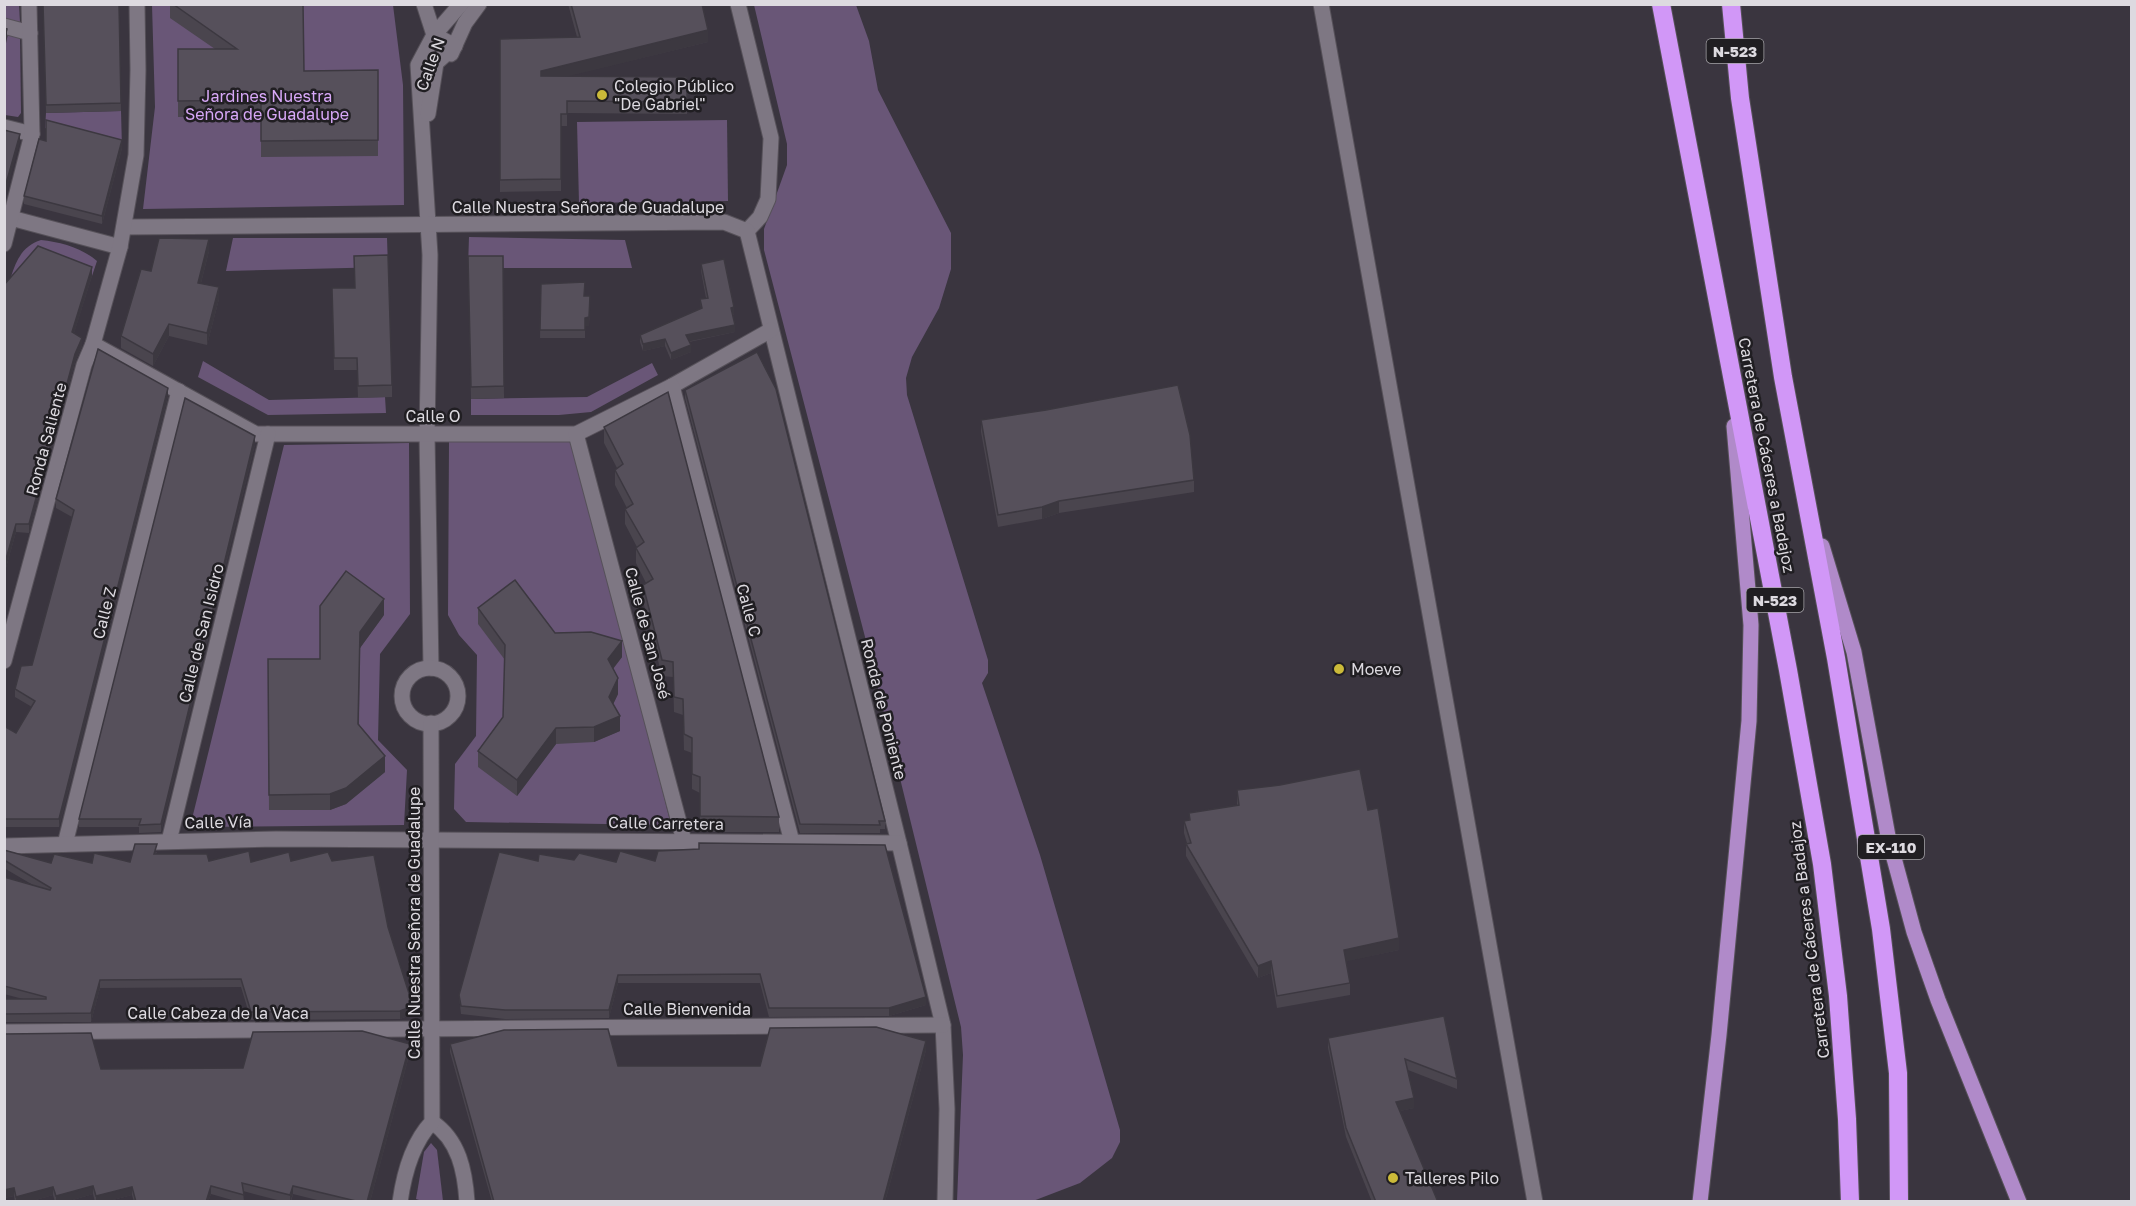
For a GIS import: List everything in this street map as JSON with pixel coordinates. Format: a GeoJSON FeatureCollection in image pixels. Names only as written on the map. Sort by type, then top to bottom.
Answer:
{"type":"FeatureCollection","features":[{"type":"Feature","properties":{"kind":"highway","name":"Carretera de Cáceres a Badajoz"},"geometry":{"type":"LineString","coordinates":[[1661,4],[1790,682],[1822,864],[1838,996],[1847,1119],[1850,1202]]}},
{"type":"Feature","properties":{"kind":"highway","name":"Carretera de Cáceres a Badajoz"},"geometry":{"type":"LineString","coordinates":[[1731,4],[1740,98],[1783,377],[1836,658],[1881,929],[1898,1073],[1899,1202]]}},
{"type":"Feature","properties":{"kind":"main road"},"geometry":{"type":"LineString","coordinates":[[1700,1202],[1749,721],[1751,625],[1728,351]]}},
{"type":"Feature","properties":{"kind":"main road","name":"EX-110"},"geometry":{"type":"LineString","coordinates":[[1802,481],[1854,652],[1888,836],[1914,932],[1938,1000],[2019,1202]]}},
{"type":"Feature","properties":{"kind":"street"},"geometry":{"type":"LineString","coordinates":[[4,244],[32,134],[29,4]]}},
{"type":"Feature","properties":{"kind":"street","name":"Ronda Saliente"},"geometry":{"type":"LineString","coordinates":[[4,661],[12,605],[84,365],[93,344],[120,247],[136,155],[137,4]]}},
{"type":"Feature","properties":{"kind":"street"},"geometry":{"type":"LineString","coordinates":[[424,4],[434,35],[455,46]]}},
{"type":"Feature","properties":{"kind":"street","name":"Calle N"},"geometry":{"type":"LineString","coordinates":[[424,140],[446,66],[465,23],[479,4]]}},
{"type":"Feature","properties":{"kind":"street"},"geometry":{"type":"LineString","coordinates":[[738,4],[771,138],[768,199],[760,217],[747,231]]}},
{"type":"Feature","properties":{"kind":"street"},"geometry":{"type":"LineString","coordinates":[[1315,4],[1325,29]]}},
{"type":"Feature","properties":{"kind":"street"},"geometry":{"type":"LineString","coordinates":[[1321,4],[1535,1202]]}},
{"type":"Feature","properties":{"kind":"street","name":"Calle Nuestra Señora de Guadalupe"},"geometry":{"type":"LineString","coordinates":[[431,668],[427,435],[430,255],[418,65],[434,35],[456,5]]}},
{"type":"Feature","properties":{"kind":"street"},"geometry":{"type":"LineString","coordinates":[[4,26],[30,33]]}},
{"type":"Feature","properties":{"kind":"street"},"geometry":{"type":"LineString","coordinates":[[4,127],[32,134]]}},
{"type":"Feature","properties":{"kind":"street","name":"Calle Nuestra Señora de Guadalupe"},"geometry":{"type":"LineString","coordinates":[[124,227],[724,222],[747,231]]}},
{"type":"Feature","properties":{"kind":"street"},"geometry":{"type":"LineString","coordinates":[[8,224],[120,247]]}},
{"type":"Feature","properties":{"kind":"street","name":"Ronda de Poniente"},"geometry":{"type":"LineString","coordinates":[[747,231],[943,1025],[947,1109],[945,1202]]}},
{"type":"Feature","properties":{"kind":"street","name":"Calle O"},"geometry":{"type":"LineString","coordinates":[[93,344],[256,434],[576,434],[672,386],[771,330]]}},
{"type":"Feature","properties":{"kind":"street","name":"Calle C"},"geometry":{"type":"LineString","coordinates":[[672,386],[792,842]]}},
{"type":"Feature","properties":{"kind":"street","name":"Calle Z"},"geometry":{"type":"LineString","coordinates":[[65,844],[178,391]]}},
{"type":"Feature","properties":{"kind":"street","name":"Calle de San Isidro"},"geometry":{"type":"LineString","coordinates":[[169,841],[268,434]]}},
{"type":"Feature","properties":{"kind":"street","name":"Calle de San José"},"geometry":{"type":"LineString","coordinates":[[576,434],[684,841]]}},
{"type":"Feature","properties":{"kind":"street"},"geometry":{"type":"LineString","coordinates":[[431,668],[447,674],[453,680],[458,696],[457,704],[447,718],[431,723],[416,720],[410,714],[403,700],[403,692],[409,677],[416,672],[431,668]]}},
{"type":"Feature","properties":{"kind":"street","name":"Calle Nuestra Señora de Guadalupe"},"geometry":{"type":"LineString","coordinates":[[431,723],[432,1122]]}},
{"type":"Feature","properties":{"kind":"street","name":"Calle Carretera"},"geometry":{"type":"LineString","coordinates":[[431,839],[899,843]]}},
{"type":"Feature","properties":{"kind":"street","name":"Calle Vía"},"geometry":{"type":"LineString","coordinates":[[4,846],[169,841],[431,839]]}},
{"type":"Feature","properties":{"kind":"street","name":"Calle Bienvenida"},"geometry":{"type":"LineString","coordinates":[[432,1029],[943,1025]]}},
{"type":"Feature","properties":{"kind":"street","name":"Calle Cabeza de la Vaca"},"geometry":{"type":"LineString","coordinates":[[4,1032],[432,1029]]}},
{"type":"Feature","properties":{"kind":"street"},"geometry":{"type":"LineString","coordinates":[[400,1202],[415,1145],[432,1122],[452,1140],[460,1158],[467,1202]]}},
{"type":"Feature","properties":{"kind":"green space"},"geometry":{"type":"Polygon","coordinates":[[[5,5],[19,5],[20,22],[5,19],[5,5]]]}},
{"type":"Feature","properties":{"kind":"green space","name":"Jardines Nuestra Señora de Guadalupe"},"geometry":{"type":"Polygon","coordinates":[[[152,5],[393,5],[403,85],[404,205],[143,209],[155,107],[152,5]]]}},
{"type":"Feature","properties":{"kind":"green space"},"geometry":{"type":"Polygon","coordinates":[[[754,5],[856,5],[869,41],[878,90],[951,233],[951,269],[939,308],[912,357],[906,378],[907,395],[988,660],[988,673],[982,683],[1040,855],[1120,1130],[1120,1142],[1112,1158],[1080,1183],[1033,1201],[957,1201],[963,1055],[961,1027],[870,656],[764,250],[764,229],[787,165],[787,144],[754,5]]]}},
{"type":"Feature","properties":{"kind":"green space"},"geometry":{"type":"Polygon","coordinates":[[[8,34],[20,37],[21,113],[18,117],[5,115],[5,48],[8,34]]]}},
{"type":"Feature","properties":{"kind":"green space"},"geometry":{"type":"Polygon","coordinates":[[[121,111],[122,148],[45,128],[46,113],[121,111]]]}},
{"type":"Feature","properties":{"kind":"green space"},"geometry":{"type":"Polygon","coordinates":[[[727,120],[728,201],[579,203],[577,122],[727,120]]]}},
{"type":"Feature","properties":{"kind":"green space"},"geometry":{"type":"Polygon","coordinates":[[[469,237],[625,240],[632,268],[468,268],[469,237]]]}},
{"type":"Feature","properties":{"kind":"green space"},"geometry":{"type":"Polygon","coordinates":[[[233,238],[387,238],[388,267],[226,271],[233,238]]]}},
{"type":"Feature","properties":{"kind":"green space"},"geometry":{"type":"Polygon","coordinates":[[[41,240],[71,246],[91,256],[97,261],[92,276],[5,299],[20,256],[25,249],[41,240]]]}},
{"type":"Feature","properties":{"kind":"green space"},"geometry":{"type":"Polygon","coordinates":[[[203,361],[269,400],[385,397],[386,413],[268,415],[198,377],[203,361]]]}},
{"type":"Feature","properties":{"kind":"green space"},"geometry":{"type":"Polygon","coordinates":[[[652,363],[658,375],[591,412],[559,415],[471,415],[471,399],[587,397],[652,363]]]}},
{"type":"Feature","properties":{"kind":"green space"},"geometry":{"type":"Polygon","coordinates":[[[575,441],[671,825],[466,822],[454,809],[455,764],[476,736],[477,655],[459,635],[448,615],[449,442],[575,441]]]}},
{"type":"Feature","properties":{"kind":"green space"},"geometry":{"type":"Polygon","coordinates":[[[409,443],[410,614],[380,654],[378,740],[407,770],[404,825],[190,827],[284,445],[409,443]]]}},
{"type":"Feature","properties":{"kind":"green space"},"geometry":{"type":"Polygon","coordinates":[[[431,1143],[437,1150],[443,1201],[416,1199],[424,1152],[431,1143]]]}},
{"type":"Feature","properties":{"kind":"building"},"geometry":{"type":"Polygon","coordinates":[[[43,4],[119,4],[121,103],[46,105],[43,4]]]}},
{"type":"Feature","properties":{"kind":"building"},"geometry":{"type":"Polygon","coordinates":[[[173,4],[303,4],[304,71],[378,70],[378,140],[261,141],[261,100],[178,101],[178,49],[237,49],[173,4]]]}},
{"type":"Feature","properties":{"kind":"building"},"geometry":{"type":"Polygon","coordinates":[[[571,4],[702,4],[708,30],[541,71],[541,76],[687,77],[687,102],[567,101],[567,114],[561,114],[561,179],[500,180],[500,39],[580,37],[571,4]]]}},
{"type":"Feature","properties":{"kind":"building"},"geometry":{"type":"Polygon","coordinates":[[[46,120],[122,140],[102,216],[24,196],[39,139],[46,141],[46,120]]]}},
{"type":"Feature","properties":{"kind":"building"},"geometry":{"type":"Polygon","coordinates":[[[4,130],[20,134],[4,191],[4,130]]]}},
{"type":"Feature","properties":{"kind":"building"},"geometry":{"type":"Polygon","coordinates":[[[159,238],[209,239],[198,283],[219,287],[207,333],[169,324],[153,354],[121,336],[141,269],[151,271],[159,238]]]}},
{"type":"Feature","properties":{"kind":"building"},"geometry":{"type":"Polygon","coordinates":[[[38,246],[92,267],[72,332],[82,338],[75,354],[29,524],[16,524],[4,566],[4,285],[38,246]]]}},
{"type":"Feature","properties":{"kind":"building"},"geometry":{"type":"Polygon","coordinates":[[[388,255],[392,385],[358,386],[357,358],[334,358],[332,288],[355,288],[354,256],[388,255]]]}},
{"type":"Feature","properties":{"kind":"building"},"geometry":{"type":"Polygon","coordinates":[[[468,256],[503,256],[504,386],[471,387],[468,256]]]}},
{"type":"Feature","properties":{"kind":"building"},"geometry":{"type":"Polygon","coordinates":[[[724,259],[734,307],[731,308],[735,325],[686,335],[691,345],[671,353],[665,339],[643,344],[640,335],[702,308],[700,299],[708,298],[701,264],[724,259]]]}},
{"type":"Feature","properties":{"kind":"building"},"geometry":{"type":"Polygon","coordinates":[[[585,282],[584,296],[590,296],[589,317],[585,318],[585,330],[540,330],[541,284],[585,282]]]}},
{"type":"Feature","properties":{"kind":"building"},"geometry":{"type":"Polygon","coordinates":[[[98,349],[168,388],[59,819],[4,819],[4,726],[16,733],[35,701],[15,689],[21,666],[32,665],[74,510],[56,499],[98,349]]]}},
{"type":"Feature","properties":{"kind":"building"},"geometry":{"type":"Polygon","coordinates":[[[757,352],[776,389],[885,821],[879,821],[880,825],[800,824],[685,390],[757,352]]]}},
{"type":"Feature","properties":{"kind":"building"},"geometry":{"type":"Polygon","coordinates":[[[1178,385],[1190,435],[1194,480],[1059,501],[1042,507],[998,515],[981,420],[1178,385]]]}},
{"type":"Feature","properties":{"kind":"building"},"geometry":{"type":"Polygon","coordinates":[[[668,392],[779,817],[700,816],[700,777],[692,774],[692,738],[684,734],[683,699],[674,697],[673,662],[662,660],[643,585],[653,579],[636,548],[644,542],[625,509],[633,504],[615,470],[623,464],[604,427],[668,392]]]}},
{"type":"Feature","properties":{"kind":"building"},"geometry":{"type":"Polygon","coordinates":[[[185,398],[255,436],[161,824],[139,825],[141,819],[79,819],[185,398]]]}},
{"type":"Feature","properties":{"kind":"building"},"geometry":{"type":"Polygon","coordinates":[[[346,571],[384,599],[360,632],[358,724],[385,756],[346,788],[330,794],[269,795],[268,659],[320,659],[320,606],[346,571]]]}},
{"type":"Feature","properties":{"kind":"building"},"geometry":{"type":"Polygon","coordinates":[[[515,580],[555,633],[591,632],[622,641],[608,659],[618,678],[609,697],[620,716],[594,727],[556,728],[517,780],[478,751],[503,717],[505,645],[478,608],[515,580]]]}},
{"type":"Feature","properties":{"kind":"building"},"geometry":{"type":"Polygon","coordinates":[[[1360,769],[1368,810],[1378,808],[1399,938],[1344,950],[1350,983],[1277,996],[1271,961],[1258,966],[1186,844],[1191,843],[1184,821],[1190,820],[1189,813],[1239,805],[1237,790],[1280,785],[1360,769]]]}},
{"type":"Feature","properties":{"kind":"building"},"geometry":{"type":"Polygon","coordinates":[[[699,843],[885,845],[926,997],[889,1008],[769,1008],[760,974],[618,975],[609,1010],[505,1010],[461,1006],[459,995],[499,852],[538,861],[539,854],[574,860],[579,853],[616,862],[620,851],[655,861],[658,851],[699,849],[699,843]]]}},
{"type":"Feature","properties":{"kind":"building"},"geometry":{"type":"Polygon","coordinates":[[[135,844],[157,844],[154,854],[207,854],[209,861],[249,851],[251,862],[289,852],[291,861],[328,852],[332,861],[374,855],[388,927],[413,1006],[400,1011],[251,1012],[241,979],[100,980],[91,1013],[4,1014],[4,999],[46,999],[46,997],[4,986],[4,877],[50,890],[51,888],[4,860],[4,850],[51,863],[54,854],[92,863],[94,853],[130,862],[135,844]]]}},
{"type":"Feature","properties":{"kind":"building"},"geometry":{"type":"Polygon","coordinates":[[[1444,1016],[1457,1079],[1405,1059],[1414,1098],[1396,1102],[1438,1202],[1376,1202],[1346,1128],[1328,1038],[1444,1016]]]}},
{"type":"Feature","properties":{"kind":"building"},"geometry":{"type":"Polygon","coordinates":[[[876,1027],[926,1041],[883,1202],[494,1202],[450,1044],[504,1030],[608,1029],[618,1066],[760,1066],[770,1028],[876,1027]]]}},
{"type":"Feature","properties":{"kind":"building"},"geometry":{"type":"Polygon","coordinates":[[[362,1031],[410,1044],[367,1202],[293,1186],[290,1195],[242,1183],[244,1195],[211,1186],[206,1202],[136,1202],[132,1187],[96,1196],[93,1186],[56,1196],[53,1187],[16,1197],[14,1188],[4,1190],[4,1034],[91,1033],[101,1069],[243,1068],[253,1032],[362,1031]]]}},
{"type":"Feature","properties":{"kind":"place","name":"Colegio Público \"De Gabriel\""},"geometry":{"type":"Point","coordinates":[602,95]}},
{"type":"Feature","properties":{"kind":"place","name":"Moeve"},"geometry":{"type":"Point","coordinates":[1339,669]}},
{"type":"Feature","properties":{"kind":"place","name":"Talleres Pilo"},"geometry":{"type":"Point","coordinates":[1393,1178]}}]}
